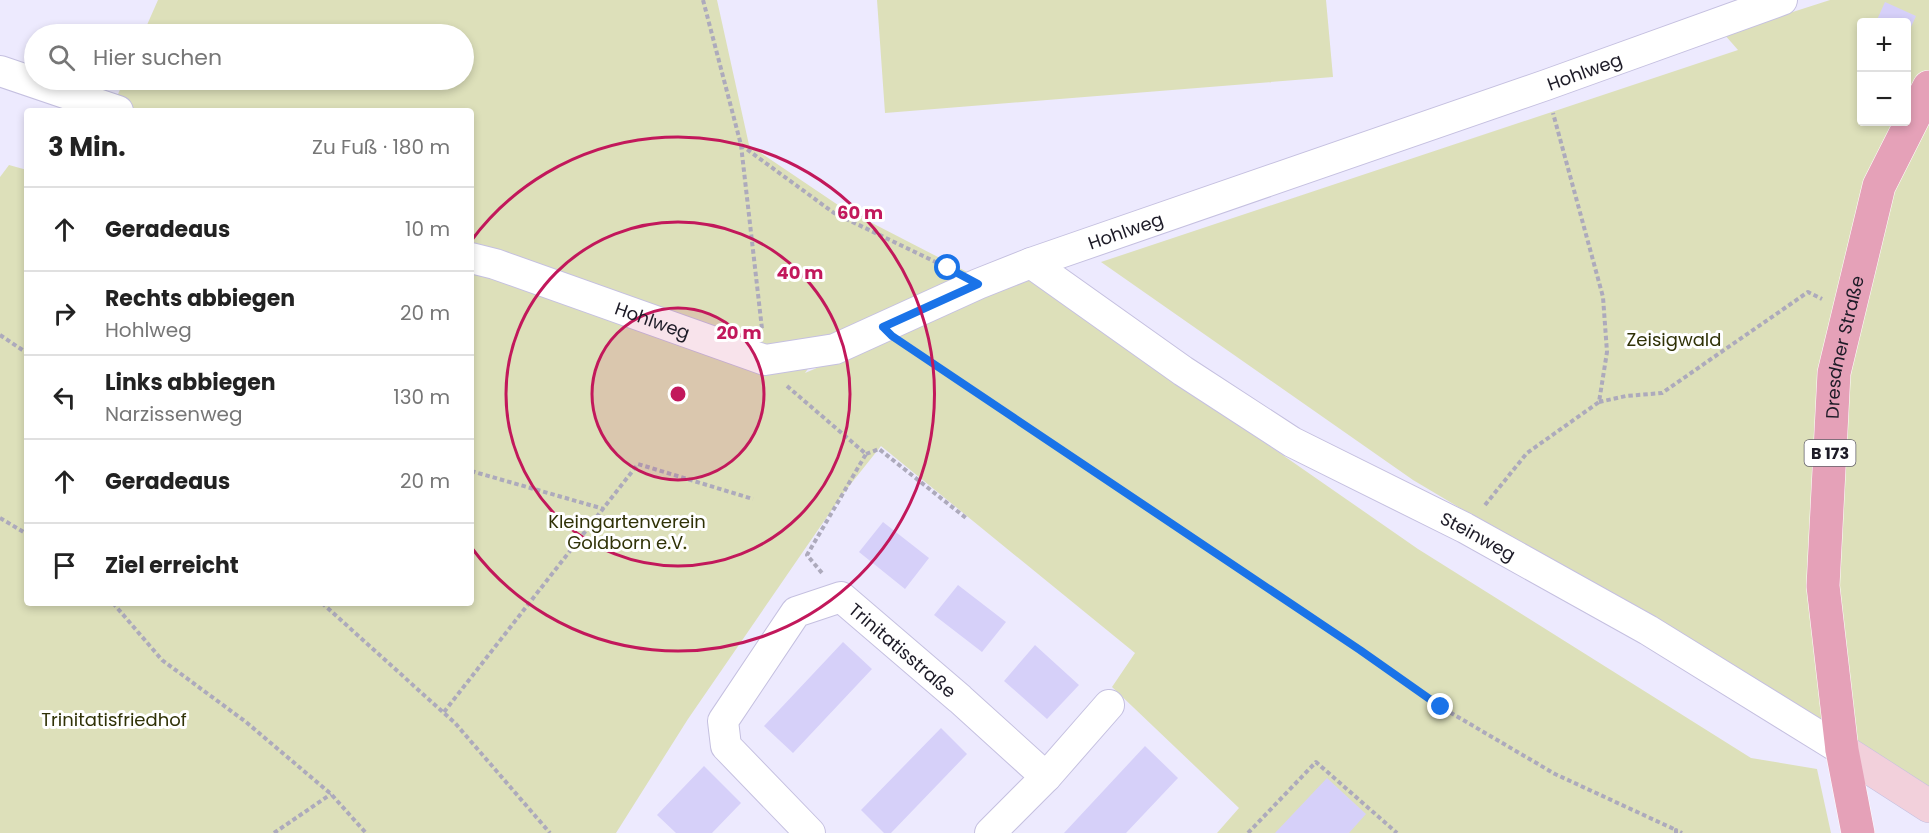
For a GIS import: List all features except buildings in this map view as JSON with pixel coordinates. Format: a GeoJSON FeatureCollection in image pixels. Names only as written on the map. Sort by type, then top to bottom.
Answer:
{"type":"FeatureCollection","features":[{"type":"Feature","properties":{"kind":"main road","name":"Dresdner Straße"},"geometry":{"type":"LineString","coordinates":[[1858,833],[1842,750],[1823,586],[1834,373],[1880,186],[1929,87]]}},
{"type":"Feature","properties":{"kind":"street","name":"Hohlweg"},"geometry":{"type":"LineString","coordinates":[[474,259],[495,264],[765,360],[836,349],[978,284],[1030,263],[1546,85],[1782,0]]}},
{"type":"Feature","properties":{"kind":"street"},"geometry":{"type":"LineString","coordinates":[[0,71],[24,79]]}},
{"type":"Feature","properties":{"kind":"street"},"geometry":{"type":"LineString","coordinates":[[56,90],[109,108]]}},
{"type":"Feature","properties":{"kind":"street","name":"Steinweg"},"geometry":{"type":"LineString","coordinates":[[1030,263],[1183,371],[1292,442],[1465,528],[1648,630],[1929,806]]}},
{"type":"Feature","properties":{"kind":"street","name":"Trinitatisstraße"},"geometry":{"type":"LineString","coordinates":[[810,833],[726,746],[723,721],[796,612],[841,597],[960,699],[1046,777]]}},
{"type":"Feature","properties":{"kind":"street"},"geometry":{"type":"LineString","coordinates":[[990,833],[1046,777],[1109,705]]}},
{"type":"Feature","properties":{"kind":"path"},"geometry":{"type":"LineString","coordinates":[[702,0],[741,145],[765,360],[792,392],[866,454]]}},
{"type":"Feature","properties":{"kind":"path"},"geometry":{"type":"LineString","coordinates":[[1546,85],[1603,297],[1607,352],[1599,402]]}},
{"type":"Feature","properties":{"kind":"path"},"geometry":{"type":"LineString","coordinates":[[741,145],[834,213],[978,284]]}},
{"type":"Feature","properties":{"kind":"path"},"geometry":{"type":"LineString","coordinates":[[1465,528],[1527,453],[1599,402],[1626,396],[1662,393],[1808,292],[1849,311]]}},
{"type":"Feature","properties":{"kind":"path"},"geometry":{"type":"LineString","coordinates":[[883,327],[892,336],[1360,650],[1441,707],[1555,774],[1682,833]]}},
{"type":"Feature","properties":{"kind":"path"},"geometry":{"type":"LineString","coordinates":[[0,335],[24,351]]}},
{"type":"Feature","properties":{"kind":"path"},"geometry":{"type":"LineString","coordinates":[[841,597],[807,555],[866,454],[879,449],[966,518]]}},
{"type":"Feature","properties":{"kind":"path"},"geometry":{"type":"LineString","coordinates":[[444,712],[638,464],[753,499]]}},
{"type":"Feature","properties":{"kind":"path"},"geometry":{"type":"LineString","coordinates":[[474,472],[604,509]]}},
{"type":"Feature","properties":{"kind":"path"},"geometry":{"type":"LineString","coordinates":[[0,518],[24,532]]}},
{"type":"Feature","properties":{"kind":"path"},"geometry":{"type":"LineString","coordinates":[[115,606],[162,660],[246,722],[331,794],[366,833]]}},
{"type":"Feature","properties":{"kind":"path"},"geometry":{"type":"LineString","coordinates":[[325,606],[444,712],[550,833]]}},
{"type":"Feature","properties":{"kind":"path"},"geometry":{"type":"LineString","coordinates":[[1248,833],[1316,762],[1397,833]]}},
{"type":"Feature","properties":{"kind":"path"},"geometry":{"type":"LineString","coordinates":[[274,833],[331,794]]}},
{"type":"Feature","properties":{"kind":"green space"},"geometry":{"type":"Polygon","coordinates":[[[158,0],[717,0],[749,145],[841,207],[969,273],[828,340],[805,373],[1025,276],[1418,549],[1751,758],[1817,769],[1831,833],[1217,833],[1239,808],[1112,687],[1135,653],[881,446],[842,495],[688,719],[616,833],[0,833],[0,177],[9,165],[24,169],[24,606],[474,606],[474,108],[112,108],[120,90],[474,90],[474,24],[147,24],[158,0]]]}},
{"type":"Feature","properties":{"kind":"green space"},"geometry":{"type":"Polygon","coordinates":[[[877,0],[1326,0],[1333,77],[885,113],[877,0]]]}},
{"type":"Feature","properties":{"kind":"green space","name":"Zeisigwald"},"geometry":{"type":"Polygon","coordinates":[[[1830,0],[1929,0],[1929,787],[1413,480],[1101,262],[1738,50],[1724,34],[1830,0]]]}},
{"type":"Feature","properties":{"kind":"route"},"geometry":{"type":"LineString","coordinates":[[948,268],[978,284],[883,327],[892,336],[1360,650],[1441,707]]}},
{"type":"Feature","properties":{"kind":"park label","name":"Kleingartenverein Goldborn e.V."},"geometry":{"type":"Point","coordinates":[627,531]}},
{"type":"Feature","properties":{"kind":"park label","name":"Trinitatisfriedhof"},"geometry":{"type":"Point","coordinates":[114,719]}}]}
